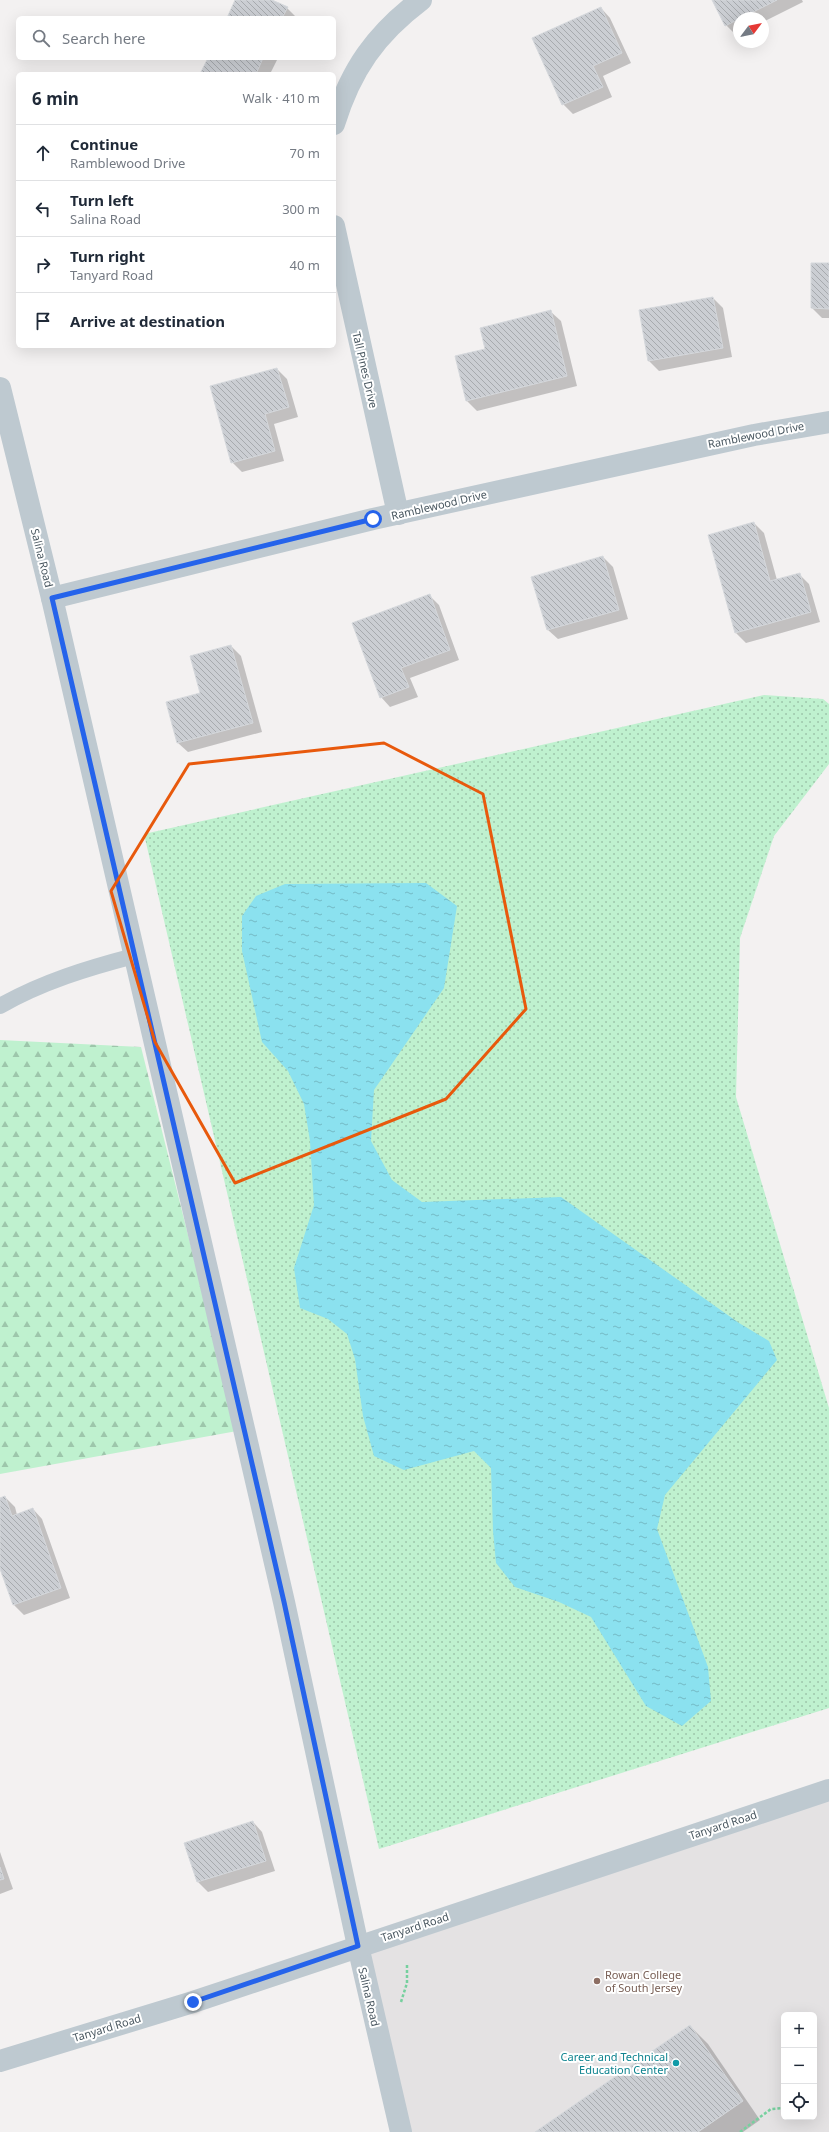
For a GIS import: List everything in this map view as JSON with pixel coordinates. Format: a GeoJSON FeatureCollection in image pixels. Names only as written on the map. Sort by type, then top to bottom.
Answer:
{"type":"FeatureCollection","features":[{"type":"Feature","properties":{"kind":"street"},"geometry":{"type":"LineString","coordinates":[[336,118],[346,91],[365,55],[386,29],[421,0]]}},
{"type":"Feature","properties":{"kind":"street","name":"Tall Pines Drive"},"geometry":{"type":"LineString","coordinates":[[336,235],[398,514]]}},
{"type":"Feature","properties":{"kind":"street","name":"Salina Road"},"geometry":{"type":"LineString","coordinates":[[0,388],[52,598],[284,1602],[358,1946],[401,2132]]}},
{"type":"Feature","properties":{"kind":"street","name":"Ramblewood Drive"},"geometry":{"type":"LineString","coordinates":[[52,598],[398,514],[754,435],[829,422]]}},
{"type":"Feature","properties":{"kind":"street","name":"Tanyard Road"},"geometry":{"type":"LineString","coordinates":[[0,2061],[193,2002],[829,1790]]}},
{"type":"Feature","properties":{"kind":"lane"},"geometry":{"type":"LineString","coordinates":[[0,1006],[20,994],[80,970],[134,956]]}},
{"type":"Feature","properties":{"kind":"path"},"geometry":{"type":"LineString","coordinates":[[740,2132],[771,2109],[781,2108]]}},
{"type":"Feature","properties":{"kind":"highlighted area"},"geometry":{"type":"Polygon","coordinates":[[[384,743],[483,794],[526,1009],[446,1099],[235,1183],[155,1042],[111,891],[189,764],[384,743]]]}},
{"type":"Feature","properties":{"kind":"shaded area","name":"Rowan College of South Jersey"},"geometry":{"type":"Polygon","coordinates":[[[829,1790],[829,2132],[401,2132],[358,1946],[829,1790]]]}},
{"type":"Feature","properties":{"kind":"green space"},"geometry":{"type":"Polygon","coordinates":[[[764,695],[823,699],[829,704],[829,764],[774,836],[740,938],[736,1097],[829,1408],[829,1708],[379,1849],[144,834],[764,695]]]}},
{"type":"Feature","properties":{"kind":"green space"},"geometry":{"type":"Polygon","coordinates":[[[0,1040],[141,1047],[237,1431],[0,1474],[0,1040]]]}},
{"type":"Feature","properties":{"kind":"water"},"geometry":{"type":"Polygon","coordinates":[[[426,883],[457,906],[444,988],[374,1090],[371,1141],[392,1180],[422,1202],[561,1197],[739,1323],[769,1341],[777,1360],[665,1495],[657,1529],[708,1667],[711,1701],[682,1726],[646,1706],[591,1617],[559,1602],[515,1587],[496,1563],[493,1531],[491,1468],[474,1451],[404,1470],[374,1456],[363,1416],[355,1359],[347,1334],[328,1319],[300,1308],[294,1268],[314,1205],[310,1141],[304,1104],[288,1071],[262,1042],[242,951],[242,916],[256,896],[285,884],[426,883]]]}},
{"type":"Feature","properties":{"kind":"building"},"geometry":{"type":"Polygon","coordinates":[[[235,0],[272,0],[288,7],[283,16],[228,16],[235,0]]]}},
{"type":"Feature","properties":{"kind":"building"},"geometry":{"type":"Polygon","coordinates":[[[712,0],[777,0],[753,12],[733,12],[733,22],[725,26],[712,0]]]}},
{"type":"Feature","properties":{"kind":"building"},"geometry":{"type":"Polygon","coordinates":[[[601,7],[622,53],[593,66],[603,87],[562,105],[532,38],[601,7]]]}},
{"type":"Feature","properties":{"kind":"building"},"geometry":{"type":"Polygon","coordinates":[[[207,60],[262,60],[257,72],[201,72],[207,60]]]}},
{"type":"Feature","properties":{"kind":"building"},"geometry":{"type":"Polygon","coordinates":[[[811,263],[829,263],[829,309],[811,308],[811,263]]]}},
{"type":"Feature","properties":{"kind":"building"},"geometry":{"type":"Polygon","coordinates":[[[713,297],[723,348],[648,361],[639,310],[713,297]]]}},
{"type":"Feature","properties":{"kind":"building"},"geometry":{"type":"Polygon","coordinates":[[[551,310],[567,376],[466,401],[455,356],[485,349],[480,328],[551,310]]]}},
{"type":"Feature","properties":{"kind":"building"},"geometry":{"type":"Polygon","coordinates":[[[277,368],[289,407],[265,414],[275,451],[231,463],[210,386],[277,368]]]}},
{"type":"Feature","properties":{"kind":"building"},"geometry":{"type":"Polygon","coordinates":[[[754,522],[770,581],[800,573],[811,612],[735,633],[708,535],[754,522]]]}},
{"type":"Feature","properties":{"kind":"building"},"geometry":{"type":"Polygon","coordinates":[[[603,556],[619,610],[547,630],[531,577],[603,556]]]}},
{"type":"Feature","properties":{"kind":"building"},"geometry":{"type":"Polygon","coordinates":[[[430,594],[450,650],[401,668],[409,687],[380,698],[352,623],[430,594]]]}},
{"type":"Feature","properties":{"kind":"building"},"geometry":{"type":"Polygon","coordinates":[[[231,645],[253,723],[177,743],[166,702],[200,693],[190,656],[231,645]]]}},
{"type":"Feature","properties":{"kind":"building"},"geometry":{"type":"Polygon","coordinates":[[[5,1496],[12,1516],[33,1508],[61,1588],[13,1605],[0,1569],[0,1498],[5,1496]]]}},
{"type":"Feature","properties":{"kind":"building"},"geometry":{"type":"Polygon","coordinates":[[[253,1821],[266,1861],[197,1882],[184,1843],[253,1821]]]}},
{"type":"Feature","properties":{"kind":"building"},"geometry":{"type":"Polygon","coordinates":[[[0,1867],[4,1879],[0,1880],[0,1867]]]}},
{"type":"Feature","properties":{"kind":"building","name":"Career and Technical Education Center"},"geometry":{"type":"Polygon","coordinates":[[[690,2025],[743,2101],[698,2132],[535,2132],[690,2025]]]}},
{"type":"Feature","properties":{"kind":"place","name":"Rowan College of South Jersey"},"geometry":{"type":"Point","coordinates":[597,1981]}},
{"type":"Feature","properties":{"kind":"place","name":"Career and Technical Education Center"},"geometry":{"type":"Point","coordinates":[676,2063]}},
{"type":"Feature","properties":{"kind":"route"},"geometry":{"type":"LineString","coordinates":[[193,2002],[358,1946],[284,1602],[52,598],[373,519]]}}]}
